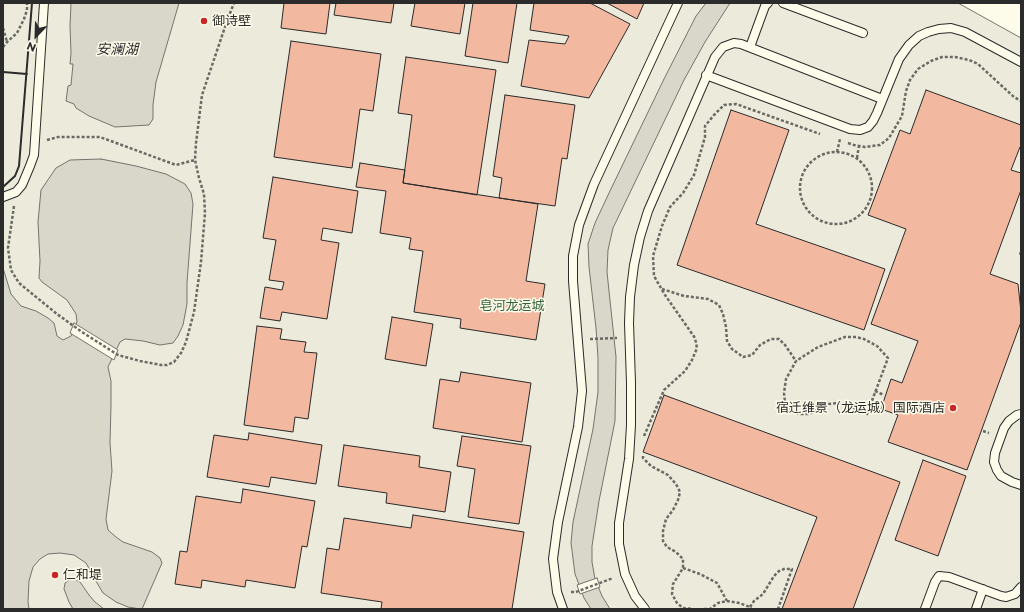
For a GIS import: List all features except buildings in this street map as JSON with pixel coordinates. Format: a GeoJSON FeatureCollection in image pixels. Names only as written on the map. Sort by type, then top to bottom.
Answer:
{"type":"FeatureCollection","features":[{"type":"Feature","properties":{"kind":"lane"},"geometry":{"type":"LineString","coordinates":[[3,197],[16,192],[22,185],[34,155],[44,3]]}},
{"type":"Feature","properties":{"kind":"lane"},"geometry":{"type":"LineString","coordinates":[[563,609],[557,592],[553,559],[558,522],[578,427],[582,391],[573,281],[573,256],[579,225],[594,184],[678,3]]}},
{"type":"Feature","properties":{"kind":"lane"},"geometry":{"type":"LineString","coordinates":[[750,47],[765,6],[768,3]]}},
{"type":"Feature","properties":{"kind":"lane"},"geometry":{"type":"LineString","coordinates":[[783,3],[863,33]]}},
{"type":"Feature","properties":{"kind":"lane"},"geometry":{"type":"LineString","coordinates":[[706,75],[850,129],[860,130],[868,127],[877,113],[899,59],[919,36],[928,32],[939,28],[951,28],[965,32],[1021,62]]}},
{"type":"Feature","properties":{"kind":"lane"},"geometry":{"type":"LineString","coordinates":[[645,609],[636,596],[625,574],[619,544],[619,523],[629,459],[631,425],[630,297],[634,265],[640,237],[648,211],[714,56],[723,48],[734,43],[740,44],[882,100]]}},
{"type":"Feature","properties":{"kind":"lane"},"geometry":{"type":"LineString","coordinates":[[1021,414],[1009,421],[1004,428],[995,453],[994,462],[997,470],[1002,476],[1021,485]]}},
{"type":"Feature","properties":{"kind":"lane"},"geometry":{"type":"LineString","coordinates":[[925,609],[935,582],[939,576],[949,577],[1001,596],[1015,594],[1021,587]]}},
{"type":"Feature","properties":{"kind":"lane"},"geometry":{"type":"LineString","coordinates":[[976,609],[983,590]]}},
{"type":"Feature","properties":{"kind":"path"},"geometry":{"type":"LineString","coordinates":[[3,47],[17,33],[27,10],[27,3]]}},
{"type":"Feature","properties":{"kind":"path"},"geometry":{"type":"LineString","coordinates":[[16,192],[8,248],[11,270],[19,283],[57,314],[118,355],[161,365],[167,365],[174,362],[181,353],[186,342],[194,312],[201,262],[205,213],[204,194],[195,160],[202,95],[234,3]]}},
{"type":"Feature","properties":{"kind":"path"},"geometry":{"type":"LineString","coordinates":[[3,28],[7,42]]}},
{"type":"Feature","properties":{"kind":"path"},"geometry":{"type":"LineString","coordinates":[[847,143],[865,147],[880,145],[889,138],[902,116],[906,91],[910,80],[918,70],[942,57],[955,57],[970,60],[978,64],[1014,97],[1021,101]]}},
{"type":"Feature","properties":{"kind":"path"},"geometry":{"type":"LineString","coordinates":[[642,442],[664,390],[685,371],[692,360],[696,348],[695,338],[664,295],[654,276],[653,256],[662,226],[670,208],[684,192],[694,175],[705,137],[705,126],[724,105],[736,104],[825,135]]}},
{"type":"Feature","properties":{"kind":"path"},"geometry":{"type":"LineString","coordinates":[[45,141],[58,137],[100,137],[176,165],[195,160]]}},
{"type":"Feature","properties":{"kind":"path"},"geometry":{"type":"LineString","coordinates":[[837,152],[857,158],[865,167],[871,178],[872,190],[869,202],[863,212],[853,220],[842,224],[830,224],[818,220],[809,212],[802,202],[799,190],[801,178],[806,167],[814,158],[825,153],[837,152]]}},
{"type":"Feature","properties":{"kind":"path"},"geometry":{"type":"LineString","coordinates":[[1021,252],[1021,256]]}},
{"type":"Feature","properties":{"kind":"path"},"geometry":{"type":"LineString","coordinates":[[661,289],[684,296],[708,299],[718,305],[723,314],[727,341],[732,349],[743,357],[752,355],[760,346],[771,339],[779,339],[796,361]]}},
{"type":"Feature","properties":{"kind":"path"},"geometry":{"type":"LineString","coordinates":[[845,337],[864,339],[877,346],[888,358],[867,414],[838,403],[829,404],[809,414],[799,414],[791,410],[785,403],[784,393],[786,379],[796,361],[818,347],[845,337]]}},
{"type":"Feature","properties":{"kind":"path"},"geometry":{"type":"LineString","coordinates":[[578,339],[630,338]]}},
{"type":"Feature","properties":{"kind":"path"},"geometry":{"type":"LineString","coordinates":[[875,392],[884,395]]}},
{"type":"Feature","properties":{"kind":"path"},"geometry":{"type":"LineString","coordinates":[[643,453],[643,458],[651,466],[668,475],[676,484],[680,492],[673,510],[666,519],[663,531],[663,541],[667,547],[676,552],[683,559],[683,568],[673,584],[672,594],[677,603],[683,608],[692,609]]}},
{"type":"Feature","properties":{"kind":"path"},"geometry":{"type":"LineString","coordinates":[[683,568],[700,574],[717,583],[727,601]]}},
{"type":"Feature","properties":{"kind":"path"},"geometry":{"type":"LineString","coordinates":[[704,609],[710,609],[718,603],[727,601],[750,608],[763,594],[774,576],[779,571],[784,568],[792,569],[778,609]]}},
{"type":"Feature","properties":{"kind":"path"},"geometry":{"type":"LineString","coordinates":[[557,592],[576,592],[625,574]]}},
{"type":"Feature","properties":{"kind":"green space","name":"皂河龙运城"},"geometry":{"type":"Polygon","coordinates":[[[3,3],[958,3],[1021,38],[1021,609],[3,609],[3,3]]]}},
{"type":"Feature","properties":{"kind":"water","name":"安澜湖"},"geometry":{"type":"Polygon","coordinates":[[[71,3],[179,3],[156,82],[153,119],[149,125],[115,127],[89,116],[76,108],[74,104],[66,101],[68,86],[71,85],[73,64],[70,64],[71,3]]]}},
{"type":"Feature","properties":{"kind":"water"},"geometry":{"type":"Polygon","coordinates":[[[706,3],[730,3],[705,42],[684,80],[613,228],[608,250],[607,272],[616,357],[615,421],[599,501],[592,546],[592,562],[595,579],[602,596],[610,609],[591,609],[584,598],[575,574],[571,543],[573,522],[593,429],[598,392],[596,328],[588,244],[595,223],[664,79],[696,16],[706,3]]]}},
{"type":"Feature","properties":{"kind":"water"},"geometry":{"type":"Polygon","coordinates":[[[101,159],[166,174],[185,184],[191,193],[193,204],[187,283],[187,304],[183,325],[178,336],[173,343],[160,345],[125,339],[120,342],[108,367],[111,381],[110,443],[112,471],[106,519],[108,530],[123,542],[152,552],[160,558],[162,563],[142,609],[140,609],[128,607],[116,602],[103,593],[86,563],[74,555],[60,553],[48,554],[40,559],[33,567],[29,581],[29,609],[3,609],[3,268],[11,294],[21,306],[36,311],[48,318],[54,323],[57,336],[63,340],[71,336],[77,322],[76,314],[67,300],[42,282],[39,278],[40,261],[38,222],[41,190],[56,168],[70,160],[101,159]]]}},
{"type":"Feature","properties":{"kind":"water"},"geometry":{"type":"Polygon","coordinates":[[[74,579],[80,582],[95,602],[104,609],[73,609],[64,589],[65,583],[74,579]]]}},
{"type":"Feature","properties":{"kind":"pier"},"geometry":{"type":"Polygon","coordinates":[[[74,323],[118,350],[114,360],[70,333],[74,323]]]}},
{"type":"Feature","properties":{"kind":"pier"},"geometry":{"type":"Polygon","coordinates":[[[597,578],[600,587],[580,594],[577,585],[597,578]]]}},
{"type":"Feature","properties":{"kind":"wall"},"geometry":{"type":"LineString","coordinates":[[3,187],[15,176],[19,166],[32,3]]}},
{"type":"Feature","properties":{"kind":"wall"},"geometry":{"type":"LineString","coordinates":[[3,72],[27,74]]}},
{"type":"Feature","properties":{"kind":"place","name":"御诗壁"},"geometry":{"type":"Point","coordinates":[204,21]}},
{"type":"Feature","properties":{"kind":"place","name":"宿迁维景（龙运城）国际酒店"},"geometry":{"type":"Point","coordinates":[953,408]}},
{"type":"Feature","properties":{"kind":"place","name":"仁和堤"},"geometry":{"type":"Point","coordinates":[55,575]}}]}
